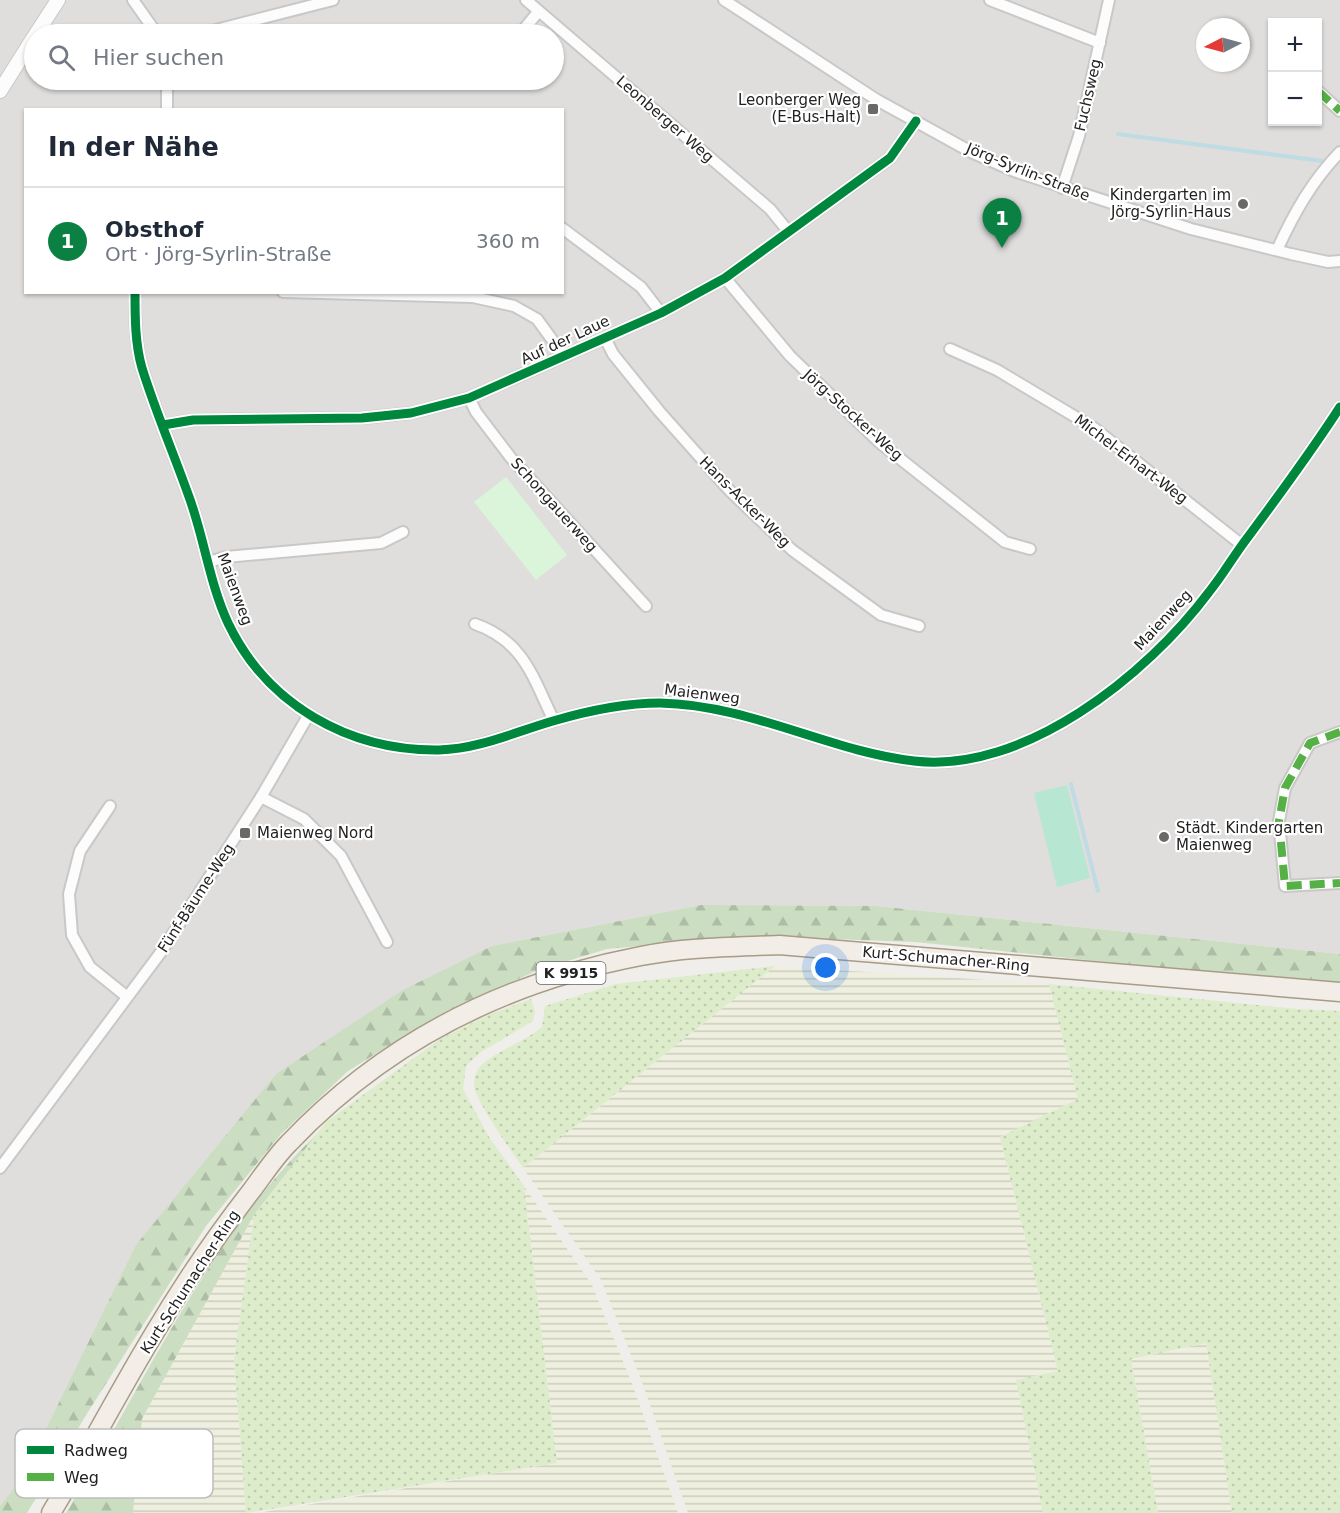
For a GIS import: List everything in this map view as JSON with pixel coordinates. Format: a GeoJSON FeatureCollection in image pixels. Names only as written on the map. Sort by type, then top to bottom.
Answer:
{"type":"FeatureCollection","features":[{"type":"Feature","properties":{"kind":"main road","name":"Kurt-Schumacher-Ring"},"geometry":{"type":"LineString","coordinates":[[102,1429],[158,1327],[218,1233],[288,1144],[328,1105],[390,1056],[450,1019],[486,1003],[590,967],[643,956],[688,950],[779,945],[1340,992]]}},
{"type":"Feature","properties":{"kind":"main road","name":"Kurt-Schumacher-Ring"},"geometry":{"type":"LineString","coordinates":[[51,1513],[60,1498]]}},
{"type":"Feature","properties":{"kind":"street"},"geometry":{"type":"LineString","coordinates":[[133,0],[150,24]]}},
{"type":"Feature","properties":{"kind":"street"},"geometry":{"type":"LineString","coordinates":[[239,24],[333,0]]}},
{"type":"Feature","properties":{"kind":"street","name":"Leonberger Weg"},"geometry":{"type":"LineString","coordinates":[[526,0],[552,24]]}},
{"type":"Feature","properties":{"kind":"street","name":"Jörg-Syrlin-Straße"},"geometry":{"type":"LineString","coordinates":[[724,0],[872,97],[973,153],[1062,188],[1191,229],[1328,262],[1340,268]]}},
{"type":"Feature","properties":{"kind":"street"},"geometry":{"type":"LineString","coordinates":[[990,0],[1100,43]]}},
{"type":"Feature","properties":{"kind":"street","name":"Fuchsweg"},"geometry":{"type":"LineString","coordinates":[[1062,188],[1079,136],[1109,0]]}},
{"type":"Feature","properties":{"kind":"street"},"geometry":{"type":"LineString","coordinates":[[42,24],[56,2]]}},
{"type":"Feature","properties":{"kind":"street"},"geometry":{"type":"LineString","coordinates":[[528,24],[538,12]]}},
{"type":"Feature","properties":{"kind":"street","name":"Leonberger Weg"},"geometry":{"type":"LineString","coordinates":[[564,34],[770,209],[788,231]]}},
{"type":"Feature","properties":{"kind":"street"},"geometry":{"type":"LineString","coordinates":[[0,91],[24,53]]}},
{"type":"Feature","properties":{"kind":"street"},"geometry":{"type":"LineString","coordinates":[[167,90],[167,108]]}},
{"type":"Feature","properties":{"kind":"street"},"geometry":{"type":"LineString","coordinates":[[1322,95],[1340,111]]}},
{"type":"Feature","properties":{"kind":"street","name":"Auf der Laue"},"geometry":{"type":"LineString","coordinates":[[163,424],[193,420],[362,418],[411,413],[469,398],[661,313],[725,278],[890,158],[916,121]]}},
{"type":"Feature","properties":{"kind":"street"},"geometry":{"type":"LineString","coordinates":[[1277,250],[1297,207],[1340,152]]}},
{"type":"Feature","properties":{"kind":"street"},"geometry":{"type":"LineString","coordinates":[[564,229],[641,287],[661,313]]}},
{"type":"Feature","properties":{"kind":"street","name":"Jörg-Syrlin-Straße"},"geometry":{"type":"LineString","coordinates":[[1328,262],[1340,261]]}},
{"type":"Feature","properties":{"kind":"street","name":"Jörg-Stocker-Weg"},"geometry":{"type":"LineString","coordinates":[[725,278],[790,356],[879,442],[1005,542],[1030,549]]}},
{"type":"Feature","properties":{"kind":"street","name":"Maienweg"},"geometry":{"type":"LineString","coordinates":[[135,294],[141,365],[191,500],[227,620],[243,650],[263,675],[308,716],[357,738],[402,748],[443,750],[490,743],[554,721],[611,707],[660,703],[748,715],[880,755],[917,762],[964,759],[999,753],[1046,731],[1106,694],[1135,672],[1161,647],[1209,594],[1340,407]]}},
{"type":"Feature","properties":{"kind":"street"},"geometry":{"type":"LineString","coordinates":[[359,294],[473,297],[514,306],[537,319],[564,356]]}},
{"type":"Feature","properties":{"kind":"street","name":"Hans-Acker-Weg"},"geometry":{"type":"LineString","coordinates":[[605,338],[613,354],[659,411],[731,492],[792,550],[881,615],[919,626]]}},
{"type":"Feature","properties":{"kind":"street","name":"Michel-Erhart-Weg"},"geometry":{"type":"LineString","coordinates":[[950,349],[997,370],[1094,428],[1242,545]]}},
{"type":"Feature","properties":{"kind":"street","name":"Schongauerweg"},"geometry":{"type":"LineString","coordinates":[[469,398],[476,412],[512,458],[646,606]]}},
{"type":"Feature","properties":{"kind":"street","name":"Maienweg"},"geometry":{"type":"LineString","coordinates":[[208,562],[226,557],[381,543],[403,532]]}},
{"type":"Feature","properties":{"kind":"street"},"geometry":{"type":"LineString","coordinates":[[475,624],[493,630],[508,640],[524,657],[554,721]]}},
{"type":"Feature","properties":{"kind":"street","name":"Fünf-Bäume-Weg"},"geometry":{"type":"LineString","coordinates":[[0,1168],[161,952],[261,797],[308,716]]}},
{"type":"Feature","properties":{"kind":"street"},"geometry":{"type":"LineString","coordinates":[[1340,732],[1310,743],[1285,788],[1279,821],[1285,886],[1340,883]]}},
{"type":"Feature","properties":{"kind":"street"},"geometry":{"type":"LineString","coordinates":[[261,797],[304,819],[341,856],[387,942]]}},
{"type":"Feature","properties":{"kind":"street"},"geometry":{"type":"LineString","coordinates":[[110,806],[80,851],[69,894],[72,935],[90,967],[126,996]]}},
{"type":"Feature","properties":{"kind":"shaded area"},"geometry":{"type":"Polygon","coordinates":[[[0,0],[1340,0],[1340,954],[876,906],[701,905],[492,946],[276,1074],[53,1429],[15,1429],[15,1486],[0,1506],[0,0]]]}},
{"type":"Feature","properties":{"kind":"green space"},"geometry":{"type":"Polygon","coordinates":[[[506,477],[567,555],[536,580],[474,502],[506,477]]]}},
{"type":"Feature","properties":{"kind":"green space"},"geometry":{"type":"Polygon","coordinates":[[[1067,785],[1090,878],[1057,887],[1034,793],[1067,785]]]}},
{"type":"Feature","properties":{"kind":"green space"},"geometry":{"type":"Polygon","coordinates":[[[701,905],[876,906],[1340,954],[1340,983],[1267,979],[915,942],[748,936],[607,949],[538,970],[432,1019],[348,1071],[281,1134],[206,1226],[78,1429],[46,1429],[136,1245],[276,1074],[403,990],[492,946],[701,905]]]}},
{"type":"Feature","properties":{"kind":"green space"},"geometry":{"type":"Polygon","coordinates":[[[775,966],[1049,984],[1078,1099],[1000,1137],[1058,1371],[1016,1380],[1043,1513],[688,1513],[642,1382],[601,1280],[523,1168],[775,966]]]}},
{"type":"Feature","properties":{"kind":"green space"},"geometry":{"type":"Polygon","coordinates":[[[775,966],[523,1168],[480,1102],[474,1084],[477,1071],[493,1056],[542,1027],[545,1006],[616,984],[775,966]]]}},
{"type":"Feature","properties":{"kind":"green space"},"geometry":{"type":"Polygon","coordinates":[[[1049,984],[1298,1009],[1340,1011],[1340,1513],[1232,1513],[1206,1343],[1131,1359],[1158,1513],[1043,1513],[1016,1380],[1058,1371],[1000,1137],[1078,1099],[1049,984]]]}},
{"type":"Feature","properties":{"kind":"green space"},"geometry":{"type":"Polygon","coordinates":[[[531,999],[535,1012],[533,1021],[481,1052],[466,1066],[463,1089],[489,1137],[524,1186],[557,1463],[246,1513],[234,1359],[254,1215],[326,1122],[440,1039],[490,1014],[531,999]]]}},
{"type":"Feature","properties":{"kind":"green space"},"geometry":{"type":"Polygon","coordinates":[[[318,1133],[254,1215],[142,1419],[141,1429],[114,1429],[180,1314],[211,1265],[279,1173],[318,1133]]]}},
{"type":"Feature","properties":{"kind":"green space"},"geometry":{"type":"Polygon","coordinates":[[[524,1186],[592,1285],[633,1386],[678,1513],[258,1513],[557,1463],[524,1186]]]}},
{"type":"Feature","properties":{"kind":"green space"},"geometry":{"type":"Polygon","coordinates":[[[254,1215],[234,1359],[246,1513],[133,1513],[134,1498],[213,1498],[213,1429],[141,1429],[142,1419],[254,1215]]]}},
{"type":"Feature","properties":{"kind":"green space"},"geometry":{"type":"Polygon","coordinates":[[[1206,1343],[1232,1513],[1158,1513],[1131,1359],[1206,1343]]]}},
{"type":"Feature","properties":{"kind":"green space"},"geometry":{"type":"Polygon","coordinates":[[[15,1486],[15,1498],[36,1498],[27,1513],[0,1513],[0,1506],[15,1486]]]}},
{"type":"Feature","properties":{"kind":"green space"},"geometry":{"type":"Polygon","coordinates":[[[75,1498],[134,1498],[133,1513],[66,1513],[75,1498]]]}},
{"type":"Feature","properties":{"kind":"waterway"},"geometry":{"type":"LineString","coordinates":[[1118,134],[1322,161]]}},
{"type":"Feature","properties":{"kind":"waterway"},"geometry":{"type":"LineString","coordinates":[[1071,784],[1098,891]]}},
{"type":"Feature","properties":{"kind":"marked path"},"geometry":{"type":"LineString","coordinates":[[1322,95],[1340,111]]}},
{"type":"Feature","properties":{"kind":"marked path"},"geometry":{"type":"LineString","coordinates":[[1340,732],[1310,743],[1285,788],[1279,821],[1285,886],[1340,883]]}},
{"type":"Feature","properties":{"kind":"cycle path"},"geometry":{"type":"LineString","coordinates":[[163,425],[193,420],[362,418],[411,413],[469,398],[661,313],[725,278],[890,158],[916,121]]}},
{"type":"Feature","properties":{"kind":"cycle path"},"geometry":{"type":"LineString","coordinates":[[135,294],[135,321],[142,368],[194,510],[221,607],[245,652],[265,678],[314,718],[343,732],[374,742],[406,748],[439,750],[468,747],[593,711],[633,704],[660,703],[726,712],[851,748],[914,761],[956,761],[998,752],[1039,735],[1080,712],[1117,685],[1183,624],[1307,457],[1340,407]]}},
{"type":"Feature","properties":{"kind":"place","name":"Leonberger Weg (E-Bus-Halt)"},"geometry":{"type":"Point","coordinates":[873,109]}},
{"type":"Feature","properties":{"kind":"place","name":"Kindergarten im Jörg-Syrlin-Haus"},"geometry":{"type":"Point","coordinates":[1243,204]}},
{"type":"Feature","properties":{"kind":"place","name":"Obsthof"},"geometry":{"type":"Point","coordinates":[1002,248]}},
{"type":"Feature","properties":{"kind":"place","name":"Maienweg Nord"},"geometry":{"type":"Point","coordinates":[245,833]}},
{"type":"Feature","properties":{"kind":"place","name":"Städt. Kindergarten Maienweg"},"geometry":{"type":"Point","coordinates":[1164,837]}}]}
